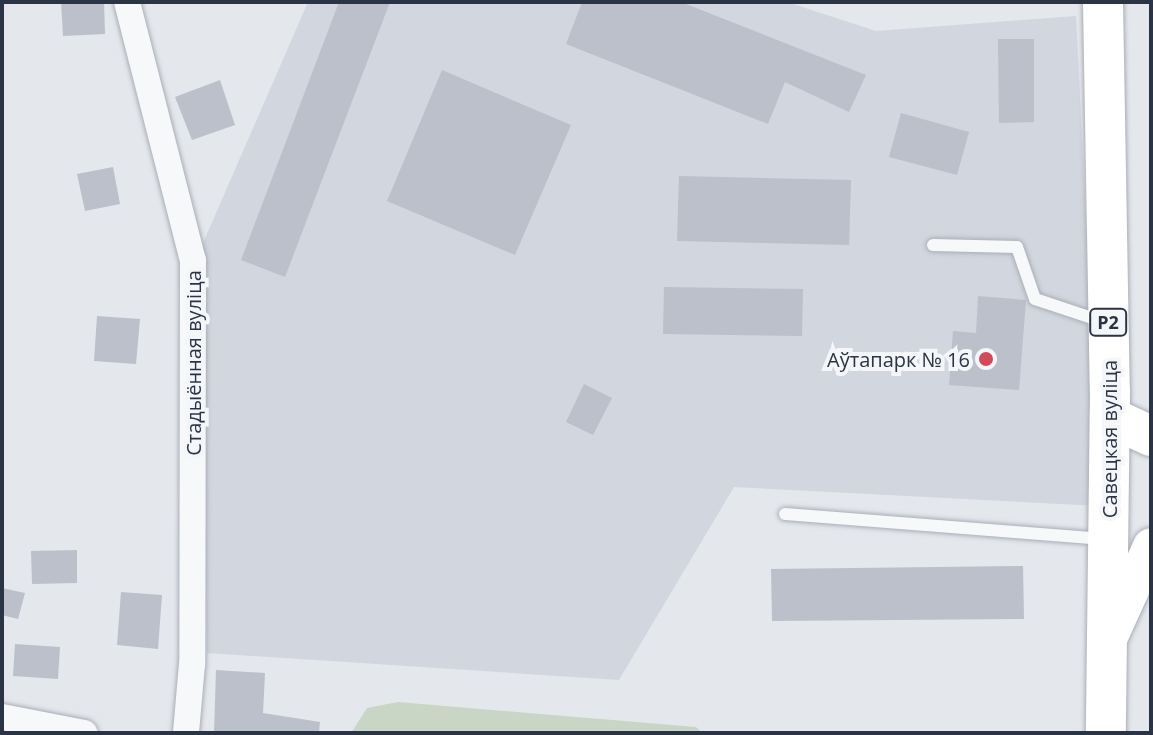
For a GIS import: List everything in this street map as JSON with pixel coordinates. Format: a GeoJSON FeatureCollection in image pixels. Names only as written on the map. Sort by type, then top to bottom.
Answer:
{"type":"FeatureCollection","features":[{"type":"Feature","properties":{"kind":"main road","name":"Савецкая вуліца"},"geometry":{"type":"LineString","coordinates":[[1103,2],[1110,417],[1106,733]]}},
{"type":"Feature","properties":{"kind":"main road"},"geometry":{"type":"LineString","coordinates":[[1110,417],[1151,436]]}},
{"type":"Feature","properties":{"kind":"main road"},"geometry":{"type":"LineString","coordinates":[[1108,642],[1151,546]]}},
{"type":"Feature","properties":{"kind":"street","name":"Стадыённая вуліца"},"geometry":{"type":"LineString","coordinates":[[127,2],[193,260],[192,664],[186,733]]}},
{"type":"Feature","properties":{"kind":"street"},"geometry":{"type":"LineString","coordinates":[[2,717],[84,733]]}},
{"type":"Feature","properties":{"kind":"lane"},"geometry":{"type":"LineString","coordinates":[[933,245],[1017,247],[1035,299],[1108,322]]}},
{"type":"Feature","properties":{"kind":"lane"},"geometry":{"type":"LineString","coordinates":[[785,514],[1108,540]]}},
{"type":"Feature","properties":{"kind":"shaded area"},"geometry":{"type":"Polygon","coordinates":[[[308,2],[787,2],[876,31],[1076,16],[1100,506],[734,487],[619,680],[207,653],[203,243],[308,2]]]}},
{"type":"Feature","properties":{"kind":"green space"},"geometry":{"type":"Polygon","coordinates":[[[398,702],[696,727],[702,733],[351,733],[367,708],[398,702]]]}},
{"type":"Feature","properties":{"kind":"building"},"geometry":{"type":"Polygon","coordinates":[[[61,2],[104,2],[105,34],[63,36],[61,2]]]}},
{"type":"Feature","properties":{"kind":"building"},"geometry":{"type":"Polygon","coordinates":[[[339,2],[390,2],[285,277],[241,260],[339,2]]]}},
{"type":"Feature","properties":{"kind":"building"},"geometry":{"type":"Polygon","coordinates":[[[582,2],[681,2],[866,75],[849,112],[785,82],[768,124],[566,44],[582,2]]]}},
{"type":"Feature","properties":{"kind":"building"},"geometry":{"type":"Polygon","coordinates":[[[998,39],[1034,39],[1034,122],[999,123],[998,39]]]}},
{"type":"Feature","properties":{"kind":"building"},"geometry":{"type":"Polygon","coordinates":[[[442,70],[571,125],[515,255],[387,201],[442,70]]]}},
{"type":"Feature","properties":{"kind":"building"},"geometry":{"type":"Polygon","coordinates":[[[220,80],[235,125],[192,140],[175,97],[220,80]]]}},
{"type":"Feature","properties":{"kind":"building"},"geometry":{"type":"Polygon","coordinates":[[[901,113],[969,132],[957,175],[889,157],[901,113]]]}},
{"type":"Feature","properties":{"kind":"building"},"geometry":{"type":"Polygon","coordinates":[[[113,167],[120,204],[85,211],[77,174],[113,167]]]}},
{"type":"Feature","properties":{"kind":"building"},"geometry":{"type":"Polygon","coordinates":[[[679,176],[851,180],[849,245],[677,241],[679,176]]]}},
{"type":"Feature","properties":{"kind":"building"},"geometry":{"type":"Polygon","coordinates":[[[664,287],[803,289],[802,336],[663,334],[664,287]]]}},
{"type":"Feature","properties":{"kind":"building","name":"Аўтапарк № 16"},"geometry":{"type":"Polygon","coordinates":[[[978,296],[1026,300],[1019,390],[949,385],[953,331],[976,333],[978,296]]]}},
{"type":"Feature","properties":{"kind":"building"},"geometry":{"type":"Polygon","coordinates":[[[97,316],[140,319],[136,364],[94,361],[97,316]]]}},
{"type":"Feature","properties":{"kind":"building"},"geometry":{"type":"Polygon","coordinates":[[[584,384],[612,398],[593,435],[566,422],[584,384]]]}},
{"type":"Feature","properties":{"kind":"building"},"geometry":{"type":"Polygon","coordinates":[[[77,550],[77,583],[32,584],[31,551],[77,550]]]}},
{"type":"Feature","properties":{"kind":"building"},"geometry":{"type":"Polygon","coordinates":[[[1023,566],[1024,619],[772,621],[771,569],[1023,566]]]}},
{"type":"Feature","properties":{"kind":"building"},"geometry":{"type":"Polygon","coordinates":[[[2,588],[25,593],[18,619],[2,615],[2,588]]]}},
{"type":"Feature","properties":{"kind":"building"},"geometry":{"type":"Polygon","coordinates":[[[121,592],[162,595],[158,649],[117,645],[121,592]]]}},
{"type":"Feature","properties":{"kind":"building"},"geometry":{"type":"Polygon","coordinates":[[[15,644],[60,647],[58,679],[13,676],[15,644]]]}},
{"type":"Feature","properties":{"kind":"building"},"geometry":{"type":"Polygon","coordinates":[[[216,670],[265,673],[263,713],[320,722],[319,733],[214,733],[216,670]]]}},
{"type":"Feature","properties":{"kind":"place","name":"Аўтапарк № 16"},"geometry":{"type":"Point","coordinates":[986,359]}}]}
